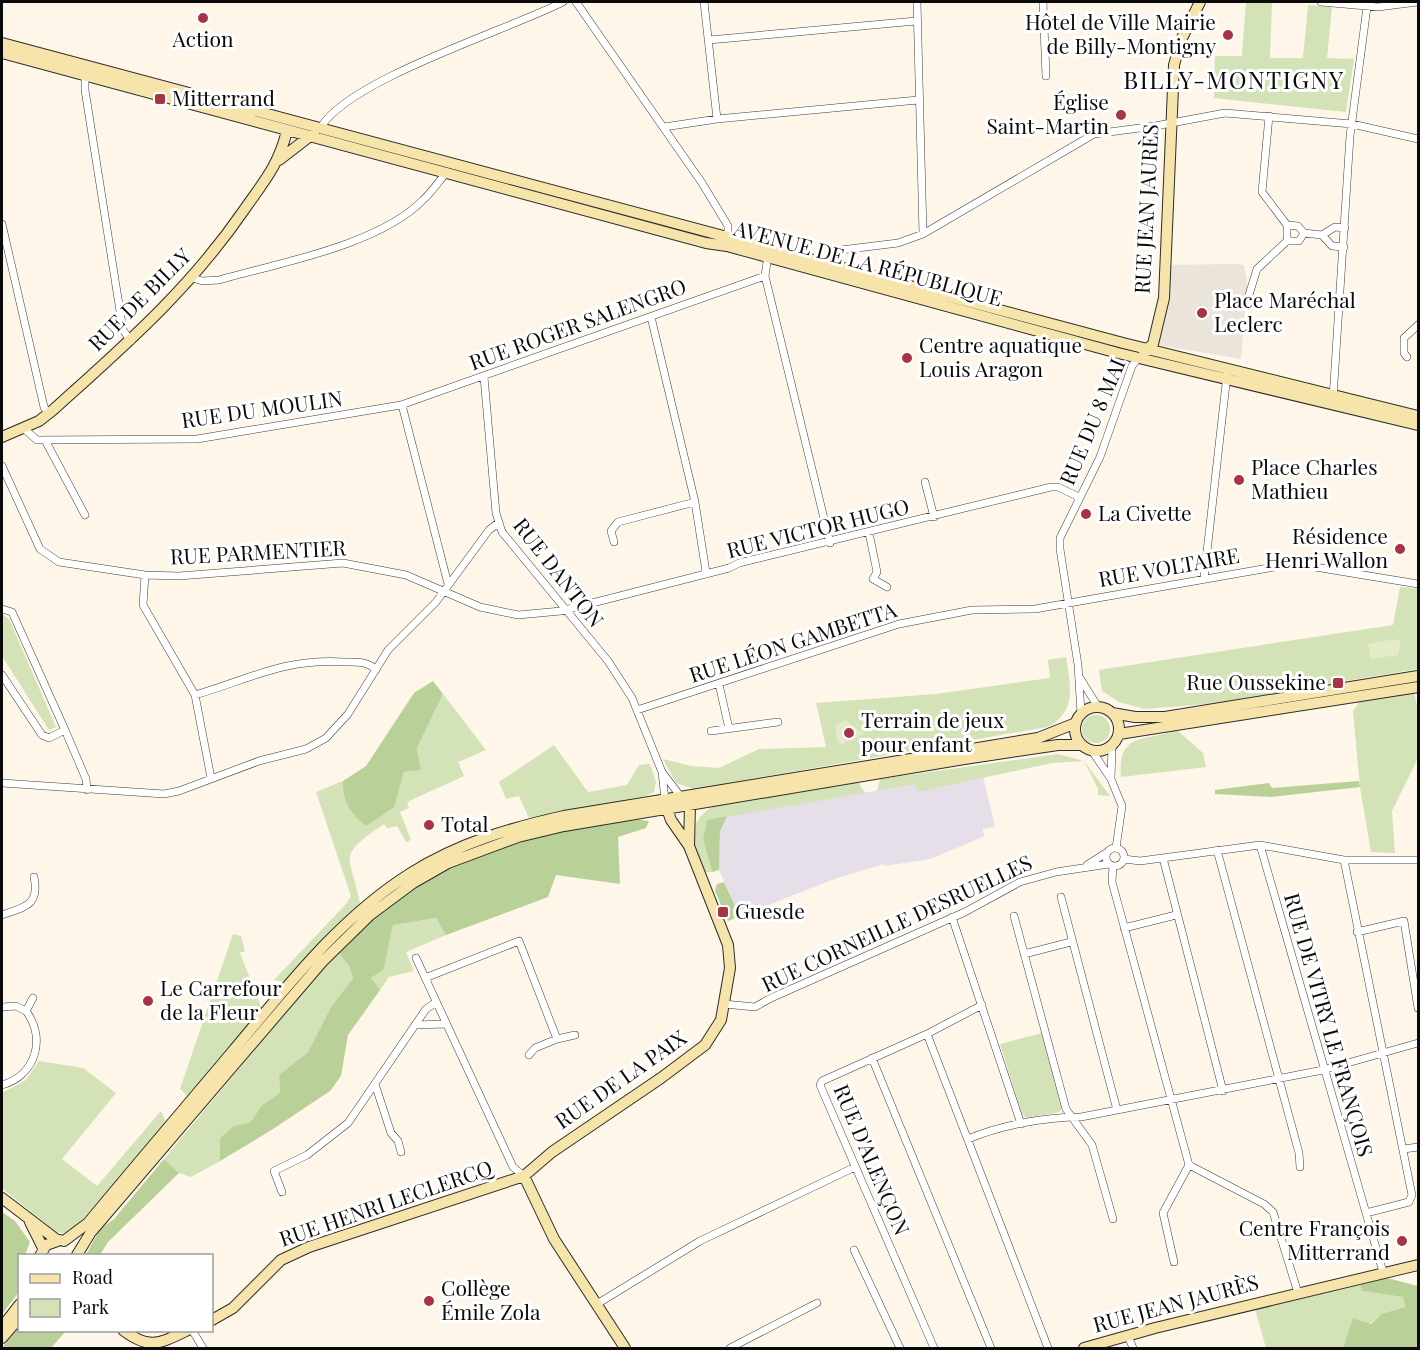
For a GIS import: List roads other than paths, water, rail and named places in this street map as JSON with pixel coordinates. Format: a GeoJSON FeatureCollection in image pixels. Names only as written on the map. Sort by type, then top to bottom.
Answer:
{"type":"FeatureCollection","features":[{"type":"Feature","properties":{"kind":"main road","name":"RUE JEAN JAURÈS"},"geometry":{"type":"LineString","coordinates":[[1144,353],[1153,344],[1164,298],[1176,55],[1200,2]]}},
{"type":"Feature","properties":{"kind":"main road"},"geometry":{"type":"LineString","coordinates":[[2,43],[86,70]]}},
{"type":"Feature","properties":{"kind":"main road"},"geometry":{"type":"LineString","coordinates":[[2,53],[86,70]]}},
{"type":"Feature","properties":{"kind":"main road","name":"AVENUE DE LA RÉPUBLIQUE"},"geometry":{"type":"LineString","coordinates":[[86,70],[287,131],[447,172],[716,246],[728,242]]}},
{"type":"Feature","properties":{"kind":"main road","name":"AVENUE DE LA RÉPUBLIQUE"},"geometry":{"type":"LineString","coordinates":[[86,70],[321,127],[728,242],[1144,353],[1332,400],[1419,425]]}},
{"type":"Feature","properties":{"kind":"main road"},"geometry":{"type":"LineString","coordinates":[[287,131],[291,126],[305,123]]}},
{"type":"Feature","properties":{"kind":"main road","name":"RUE DE BILLY"},"geometry":{"type":"LineString","coordinates":[[2,437],[48,413],[130,341],[193,278],[214,253],[279,160],[321,127]]}},
{"type":"Feature","properties":{"kind":"main road","name":"RUE DE BILLY"},"geometry":{"type":"LineString","coordinates":[[279,160],[287,131]]}},
{"type":"Feature","properties":{"kind":"main road","name":"AVENUE DE LA RÉPUBLIQUE"},"geometry":{"type":"LineString","coordinates":[[1332,400],[1419,416]]}},
{"type":"Feature","properties":{"kind":"main road"},"geometry":{"type":"LineString","coordinates":[[685,801],[1029,739],[1057,732],[1098,707],[1112,713],[1135,717],[1164,717],[1419,676]]}},
{"type":"Feature","properties":{"kind":"main road"},"geometry":{"type":"LineString","coordinates":[[1119,734],[1419,687]]}},
{"type":"Feature","properties":{"kind":"main road"},"geometry":{"type":"LineString","coordinates":[[1078,718],[1075,735],[1081,745],[1092,751],[1102,751],[1112,747],[1119,734],[1119,722],[1112,713]]}},
{"type":"Feature","properties":{"kind":"main road"},"geometry":{"type":"LineString","coordinates":[[28,1219],[41,1252],[88,1223],[314,956],[362,909],[408,874],[466,844],[520,826],[1043,747],[1081,745]]}},
{"type":"Feature","properties":{"kind":"main road"},"geometry":{"type":"LineString","coordinates":[[685,801],[689,846]]}},
{"type":"Feature","properties":{"kind":"main road"},"geometry":{"type":"LineString","coordinates":[[665,804],[689,846]]}},
{"type":"Feature","properties":{"kind":"main road"},"geometry":{"type":"LineString","coordinates":[[78,1254],[91,1232],[322,962],[370,915],[413,883],[470,853],[544,830],[665,804]]}},
{"type":"Feature","properties":{"kind":"main road","name":"RUE DE LA PAIX"},"geometry":{"type":"LineString","coordinates":[[524,1176],[552,1152],[661,1078],[705,1044],[717,1029],[730,968],[728,945],[689,846]]}},
{"type":"Feature","properties":{"kind":"main road"},"geometry":{"type":"LineString","coordinates":[[524,1176],[543,1221],[625,1348]]}},
{"type":"Feature","properties":{"kind":"main road","name":"RUE HENRI LECLERCQ"},"geometry":{"type":"LineString","coordinates":[[213,1319],[233,1308],[281,1260],[309,1247],[524,1176]]}},
{"type":"Feature","properties":{"kind":"main road"},"geometry":{"type":"LineString","coordinates":[[2,1198],[28,1219],[72,1246],[76,1254]]}},
{"type":"Feature","properties":{"kind":"main road","name":"RUE JEAN JAURÈS"},"geometry":{"type":"LineString","coordinates":[[1084,1348],[1298,1293],[1419,1265]]}},
{"type":"Feature","properties":{"kind":"main road"},"geometry":{"type":"LineString","coordinates":[[2,1327],[18,1307]]}},
{"type":"Feature","properties":{"kind":"main road"},"geometry":{"type":"LineString","coordinates":[[2,1338],[18,1319]]}},
{"type":"Feature","properties":{"kind":"main road"},"geometry":{"type":"LineString","coordinates":[[125,1332],[135,1342],[145,1347],[185,1332]]}},
{"type":"Feature","properties":{"kind":"street"},"geometry":{"type":"LineString","coordinates":[[321,127],[327,118],[354,97],[389,77],[563,2]]}},
{"type":"Feature","properties":{"kind":"street"},"geometry":{"type":"LineString","coordinates":[[576,2],[664,127],[721,214],[728,226],[728,242]]}},
{"type":"Feature","properties":{"kind":"street"},"geometry":{"type":"LineString","coordinates":[[704,2],[717,119]]}},
{"type":"Feature","properties":{"kind":"street"},"geometry":{"type":"LineString","coordinates":[[916,2],[923,234]]}},
{"type":"Feature","properties":{"kind":"street"},"geometry":{"type":"LineString","coordinates":[[1043,2],[1046,76]]}},
{"type":"Feature","properties":{"kind":"street"},"geometry":{"type":"LineString","coordinates":[[1322,2],[1367,7],[1417,2]]}},
{"type":"Feature","properties":{"kind":"street"},"geometry":{"type":"LineString","coordinates":[[1332,400],[1352,124],[1367,7]]}},
{"type":"Feature","properties":{"kind":"street"},"geometry":{"type":"LineString","coordinates":[[709,40],[916,21]]}},
{"type":"Feature","properties":{"kind":"street"},"geometry":{"type":"LineString","coordinates":[[86,70],[85,90],[123,330],[130,341]]}},
{"type":"Feature","properties":{"kind":"street"},"geometry":{"type":"LineString","coordinates":[[664,127],[717,119],[918,100]]}},
{"type":"Feature","properties":{"kind":"street"},"geometry":{"type":"LineString","coordinates":[[825,268],[841,250],[898,243],[923,234],[974,207],[1080,139],[1094,134],[1225,113],[1352,124],[1419,139]]}},
{"type":"Feature","properties":{"kind":"street"},"geometry":{"type":"LineString","coordinates":[[1269,117],[1262,192],[1287,225],[1287,241]]}},
{"type":"Feature","properties":{"kind":"street"},"geometry":{"type":"LineString","coordinates":[[193,278],[202,281],[219,280],[333,248],[379,230],[423,201],[447,172]]}},
{"type":"Feature","properties":{"kind":"street"},"geometry":{"type":"LineString","coordinates":[[2,224],[44,407],[48,413]]}},
{"type":"Feature","properties":{"kind":"street"},"geometry":{"type":"LineString","coordinates":[[1287,225],[1298,226],[1304,233],[1322,235],[1335,227],[1345,228]]}},
{"type":"Feature","properties":{"kind":"street"},"geometry":{"type":"LineString","coordinates":[[1248,298],[1257,269],[1287,241],[1299,241],[1304,233]]}},
{"type":"Feature","properties":{"kind":"street"},"geometry":{"type":"LineString","coordinates":[[1322,235],[1332,246],[1344,247]]}},
{"type":"Feature","properties":{"kind":"street"},"geometry":{"type":"LineString","coordinates":[[769,253],[765,276],[830,543]]}},
{"type":"Feature","properties":{"kind":"street","name":"RUE ROGER SALENGRO"},"geometry":{"type":"LineString","coordinates":[[402,405],[765,276]]}},
{"type":"Feature","properties":{"kind":"street"},"geometry":{"type":"LineString","coordinates":[[651,317],[695,502],[706,572]]}},
{"type":"Feature","properties":{"kind":"street"},"geometry":{"type":"LineString","coordinates":[[1407,357],[1404,353],[1404,338],[1419,325]]}},
{"type":"Feature","properties":{"kind":"street","name":"RUE DU 8 MAI"},"geometry":{"type":"LineString","coordinates":[[1078,718],[1079,675],[1060,538],[1100,457],[1132,366],[1144,353]]}},
{"type":"Feature","properties":{"kind":"street"},"geometry":{"type":"LineString","coordinates":[[1204,578],[1228,374]]}},
{"type":"Feature","properties":{"kind":"street","name":"RUE DANTON"},"geometry":{"type":"LineString","coordinates":[[484,377],[498,523],[508,542],[608,662],[637,710],[662,772],[685,801]]}},
{"type":"Feature","properties":{"kind":"street"},"geometry":{"type":"LineString","coordinates":[[402,405],[447,587]]}},
{"type":"Feature","properties":{"kind":"street","name":"RUE DU MOULIN"},"geometry":{"type":"LineString","coordinates":[[23,428],[29,436],[45,440],[197,439],[402,405]]}},
{"type":"Feature","properties":{"kind":"street"},"geometry":{"type":"LineString","coordinates":[[45,440],[85,515]]}},
{"type":"Feature","properties":{"kind":"street","name":"RUE PARMENTIER"},"geometry":{"type":"LineString","coordinates":[[2,466],[35,541],[47,556],[73,565],[146,575],[179,576],[343,563],[406,575],[447,587],[480,607],[506,614],[518,615],[564,609]]}},
{"type":"Feature","properties":{"kind":"street"},"geometry":{"type":"LineString","coordinates":[[925,482],[934,517]]}},
{"type":"Feature","properties":{"kind":"street","name":"RUE VICTOR HUGO"},"geometry":{"type":"LineString","coordinates":[[564,609],[1051,487],[1058,487],[1079,497]]}},
{"type":"Feature","properties":{"kind":"street"},"geometry":{"type":"LineString","coordinates":[[614,542],[611,531],[618,522],[695,502]]}},
{"type":"Feature","properties":{"kind":"street"},"geometry":{"type":"LineString","coordinates":[[2,783],[164,794],[315,745],[337,728],[405,632],[447,587],[489,530],[498,523]]}},
{"type":"Feature","properties":{"kind":"street"},"geometry":{"type":"LineString","coordinates":[[869,533],[877,572],[873,579],[887,587]]}},
{"type":"Feature","properties":{"kind":"street","name":"RUE VOLTAIRE"},"geometry":{"type":"LineString","coordinates":[[1068,602],[1204,578],[1296,566],[1419,584]]}},
{"type":"Feature","properties":{"kind":"street"},"geometry":{"type":"LineString","coordinates":[[146,575],[143,605],[195,695],[211,778]]}},
{"type":"Feature","properties":{"kind":"street","name":"RUE LÉON GAMBETTA"},"geometry":{"type":"LineString","coordinates":[[637,710],[899,624],[972,610],[1035,609],[1068,602]]}},
{"type":"Feature","properties":{"kind":"street"},"geometry":{"type":"LineString","coordinates":[[2,609],[12,612],[86,779],[87,790]]}},
{"type":"Feature","properties":{"kind":"street"},"geometry":{"type":"LineString","coordinates":[[195,695],[258,672],[288,664],[332,661],[365,663],[376,670]]}},
{"type":"Feature","properties":{"kind":"street"},"geometry":{"type":"LineString","coordinates":[[2,675],[42,735],[49,738],[65,730]]}},
{"type":"Feature","properties":{"kind":"street","name":"RUE DU 8 MAI"},"geometry":{"type":"LineString","coordinates":[[1079,675],[1098,707]]}},
{"type":"Feature","properties":{"kind":"street"},"geometry":{"type":"LineString","coordinates":[[719,684],[729,729]]}},
{"type":"Feature","properties":{"kind":"street"},"geometry":{"type":"LineString","coordinates":[[711,731],[778,722]]}},
{"type":"Feature","properties":{"kind":"street"},"geometry":{"type":"LineString","coordinates":[[1111,780],[1112,747]]}},
{"type":"Feature","properties":{"kind":"street"},"geometry":{"type":"LineString","coordinates":[[1092,751],[1111,780],[1122,806],[1116,848]]}},
{"type":"Feature","properties":{"kind":"street","name":"RUE DANTON"},"geometry":{"type":"LineString","coordinates":[[662,772],[665,804]]}},
{"type":"Feature","properties":{"kind":"street"},"geometry":{"type":"LineString","coordinates":[[1124,858],[1140,861],[1260,845],[1344,860],[1419,860]]}},
{"type":"Feature","properties":{"kind":"street","name":"RUE DE VITRY LE FRANÇOIS"},"geometry":{"type":"LineString","coordinates":[[1260,845],[1383,1272]]}},
{"type":"Feature","properties":{"kind":"street"},"geometry":{"type":"LineString","coordinates":[[1116,848],[1106,853],[1111,865],[1112,882],[1189,1164],[1163,1213],[1174,1262]]}},
{"type":"Feature","properties":{"kind":"street"},"geometry":{"type":"LineString","coordinates":[[1111,865],[1122,863],[1124,858],[1122,851],[1116,848]]}},
{"type":"Feature","properties":{"kind":"street"},"geometry":{"type":"LineString","coordinates":[[1217,850],[1299,1154],[1300,1167]]}},
{"type":"Feature","properties":{"kind":"street","name":"RUE CORNEILLE DESRUELLES"},"geometry":{"type":"LineString","coordinates":[[1085,867],[1106,853]]}},
{"type":"Feature","properties":{"kind":"street"},"geometry":{"type":"LineString","coordinates":[[1163,858],[1223,1091]]}},
{"type":"Feature","properties":{"kind":"street"},"geometry":{"type":"LineString","coordinates":[[1344,860],[1412,1195],[1409,1202],[1366,1213]]}},
{"type":"Feature","properties":{"kind":"street","name":"RUE CORNEILLE DESRUELLES"},"geometry":{"type":"LineString","coordinates":[[724,1004],[755,1007],[952,917],[1020,882],[1085,867],[1111,865]]}},
{"type":"Feature","properties":{"kind":"street"},"geometry":{"type":"LineString","coordinates":[[2,915],[32,901],[36,888],[34,877]]}},
{"type":"Feature","properties":{"kind":"street"},"geometry":{"type":"LineString","coordinates":[[1061,897],[1117,1110]]}},
{"type":"Feature","properties":{"kind":"street"},"geometry":{"type":"LineString","coordinates":[[1124,928],[1176,915]]}},
{"type":"Feature","properties":{"kind":"street"},"geometry":{"type":"LineString","coordinates":[[1014,916],[1070,1117],[1092,1145],[1113,1219]]}},
{"type":"Feature","properties":{"kind":"street"},"geometry":{"type":"LineString","coordinates":[[952,917],[1021,1124]]}},
{"type":"Feature","properties":{"kind":"street"},"geometry":{"type":"LineString","coordinates":[[1357,932],[1404,921],[1419,1008]]}},
{"type":"Feature","properties":{"kind":"street"},"geometry":{"type":"LineString","coordinates":[[425,978],[519,941],[557,1040]]}},
{"type":"Feature","properties":{"kind":"street"},"geometry":{"type":"LineString","coordinates":[[1024,954],[1071,942]]}},
{"type":"Feature","properties":{"kind":"street"},"geometry":{"type":"LineString","coordinates":[[416,958],[513,1167],[524,1176]]}},
{"type":"Feature","properties":{"kind":"street"},"geometry":{"type":"LineString","coordinates":[[26,1011],[33,998]]}},
{"type":"Feature","properties":{"kind":"street"},"geometry":{"type":"LineString","coordinates":[[282,1192],[274,1171],[307,1155],[331,1139],[348,1123],[426,1009],[435,1003]]}},
{"type":"Feature","properties":{"kind":"street","name":"RUE D'ALENÇON"},"geometry":{"type":"LineString","coordinates":[[934,1348],[820,1085],[822,1081],[927,1034],[982,1005]]}},
{"type":"Feature","properties":{"kind":"street"},"geometry":{"type":"LineString","coordinates":[[2,1007],[16,1006],[26,1011],[33,1024],[36,1038],[33,1061],[24,1075],[2,1085]]}},
{"type":"Feature","properties":{"kind":"street"},"geometry":{"type":"LineString","coordinates":[[415,1025],[445,1024]]}},
{"type":"Feature","properties":{"kind":"street"},"geometry":{"type":"LineString","coordinates":[[927,1034],[1048,1348]]}},
{"type":"Feature","properties":{"kind":"street"},"geometry":{"type":"LineString","coordinates":[[529,1055],[535,1048],[575,1035]]}},
{"type":"Feature","properties":{"kind":"street"},"geometry":{"type":"LineString","coordinates":[[968,1138],[1021,1124],[1170,1101],[1323,1070],[1419,1043]]}},
{"type":"Feature","properties":{"kind":"street"},"geometry":{"type":"LineString","coordinates":[[872,1059],[991,1348]]}},
{"type":"Feature","properties":{"kind":"street"},"geometry":{"type":"LineString","coordinates":[[375,1084],[391,1133],[398,1141],[401,1152]]}},
{"type":"Feature","properties":{"kind":"street"},"geometry":{"type":"LineString","coordinates":[[1404,1149],[1419,1147]]}},
{"type":"Feature","properties":{"kind":"street"},"geometry":{"type":"LineString","coordinates":[[1189,1164],[1264,1204],[1273,1212],[1298,1293]]}},
{"type":"Feature","properties":{"kind":"street"},"geometry":{"type":"LineString","coordinates":[[597,1304],[700,1241],[855,1167]]}},
{"type":"Feature","properties":{"kind":"street"},"geometry":{"type":"LineString","coordinates":[[854,1250],[900,1348]]}},
{"type":"Feature","properties":{"kind":"street"},"geometry":{"type":"LineString","coordinates":[[730,1348],[817,1304]]}},
{"type":"Feature","properties":{"kind":"street"},"geometry":{"type":"LineString","coordinates":[[191,1332],[203,1348]]}},
{"type":"Feature","properties":{"kind":"street"},"geometry":{"type":"LineString","coordinates":[[1128,1336],[1133,1348]]}},
{"type":"Feature","properties":{"kind":"place","name":"Action"},"geometry":{"type":"Point","coordinates":[203,18]}},
{"type":"Feature","properties":{"kind":"place","name":"Hôtel de Ville Mairie de Billy-Montigny"},"geometry":{"type":"Point","coordinates":[1228,35]}},
{"type":"Feature","properties":{"kind":"place","name":"Mitterrand"},"geometry":{"type":"Point","coordinates":[160,99]}},
{"type":"Feature","properties":{"kind":"place","name":"Église Saint-Martin"},"geometry":{"type":"Point","coordinates":[1121,115]}},
{"type":"Feature","properties":{"kind":"place","name":"Place Maréchal Leclerc"},"geometry":{"type":"Point","coordinates":[1202,313]}},
{"type":"Feature","properties":{"kind":"place","name":"Centre aquatique Louis Aragon"},"geometry":{"type":"Point","coordinates":[907,358]}},
{"type":"Feature","properties":{"kind":"place","name":"Place Charles Mathieu"},"geometry":{"type":"Point","coordinates":[1239,480]}},
{"type":"Feature","properties":{"kind":"place","name":"La Civette"},"geometry":{"type":"Point","coordinates":[1086,514]}},
{"type":"Feature","properties":{"kind":"place","name":"Résidence Henri Wallon"},"geometry":{"type":"Point","coordinates":[1400,549]}},
{"type":"Feature","properties":{"kind":"place","name":"Rue Oussekine"},"geometry":{"type":"Point","coordinates":[1338,683]}},
{"type":"Feature","properties":{"kind":"place","name":"Terrain de jeux pour enfant"},"geometry":{"type":"Point","coordinates":[849,733]}},
{"type":"Feature","properties":{"kind":"place","name":"Total"},"geometry":{"type":"Point","coordinates":[429,825]}},
{"type":"Feature","properties":{"kind":"place","name":"Guesde"},"geometry":{"type":"Point","coordinates":[723,912]}},
{"type":"Feature","properties":{"kind":"place","name":"Le Carrefour de la Fleur"},"geometry":{"type":"Point","coordinates":[148,1001]}},
{"type":"Feature","properties":{"kind":"place","name":"Centre François Mitterrand"},"geometry":{"type":"Point","coordinates":[1402,1241]}},
{"type":"Feature","properties":{"kind":"place","name":"Collège Émile Zola"},"geometry":{"type":"Point","coordinates":[429,1301]}},
{"type":"Feature","properties":{"kind":"district","name":"BILLY-MONTIGNY"},"geometry":{"type":"Point","coordinates":[1234,81]}}]}
